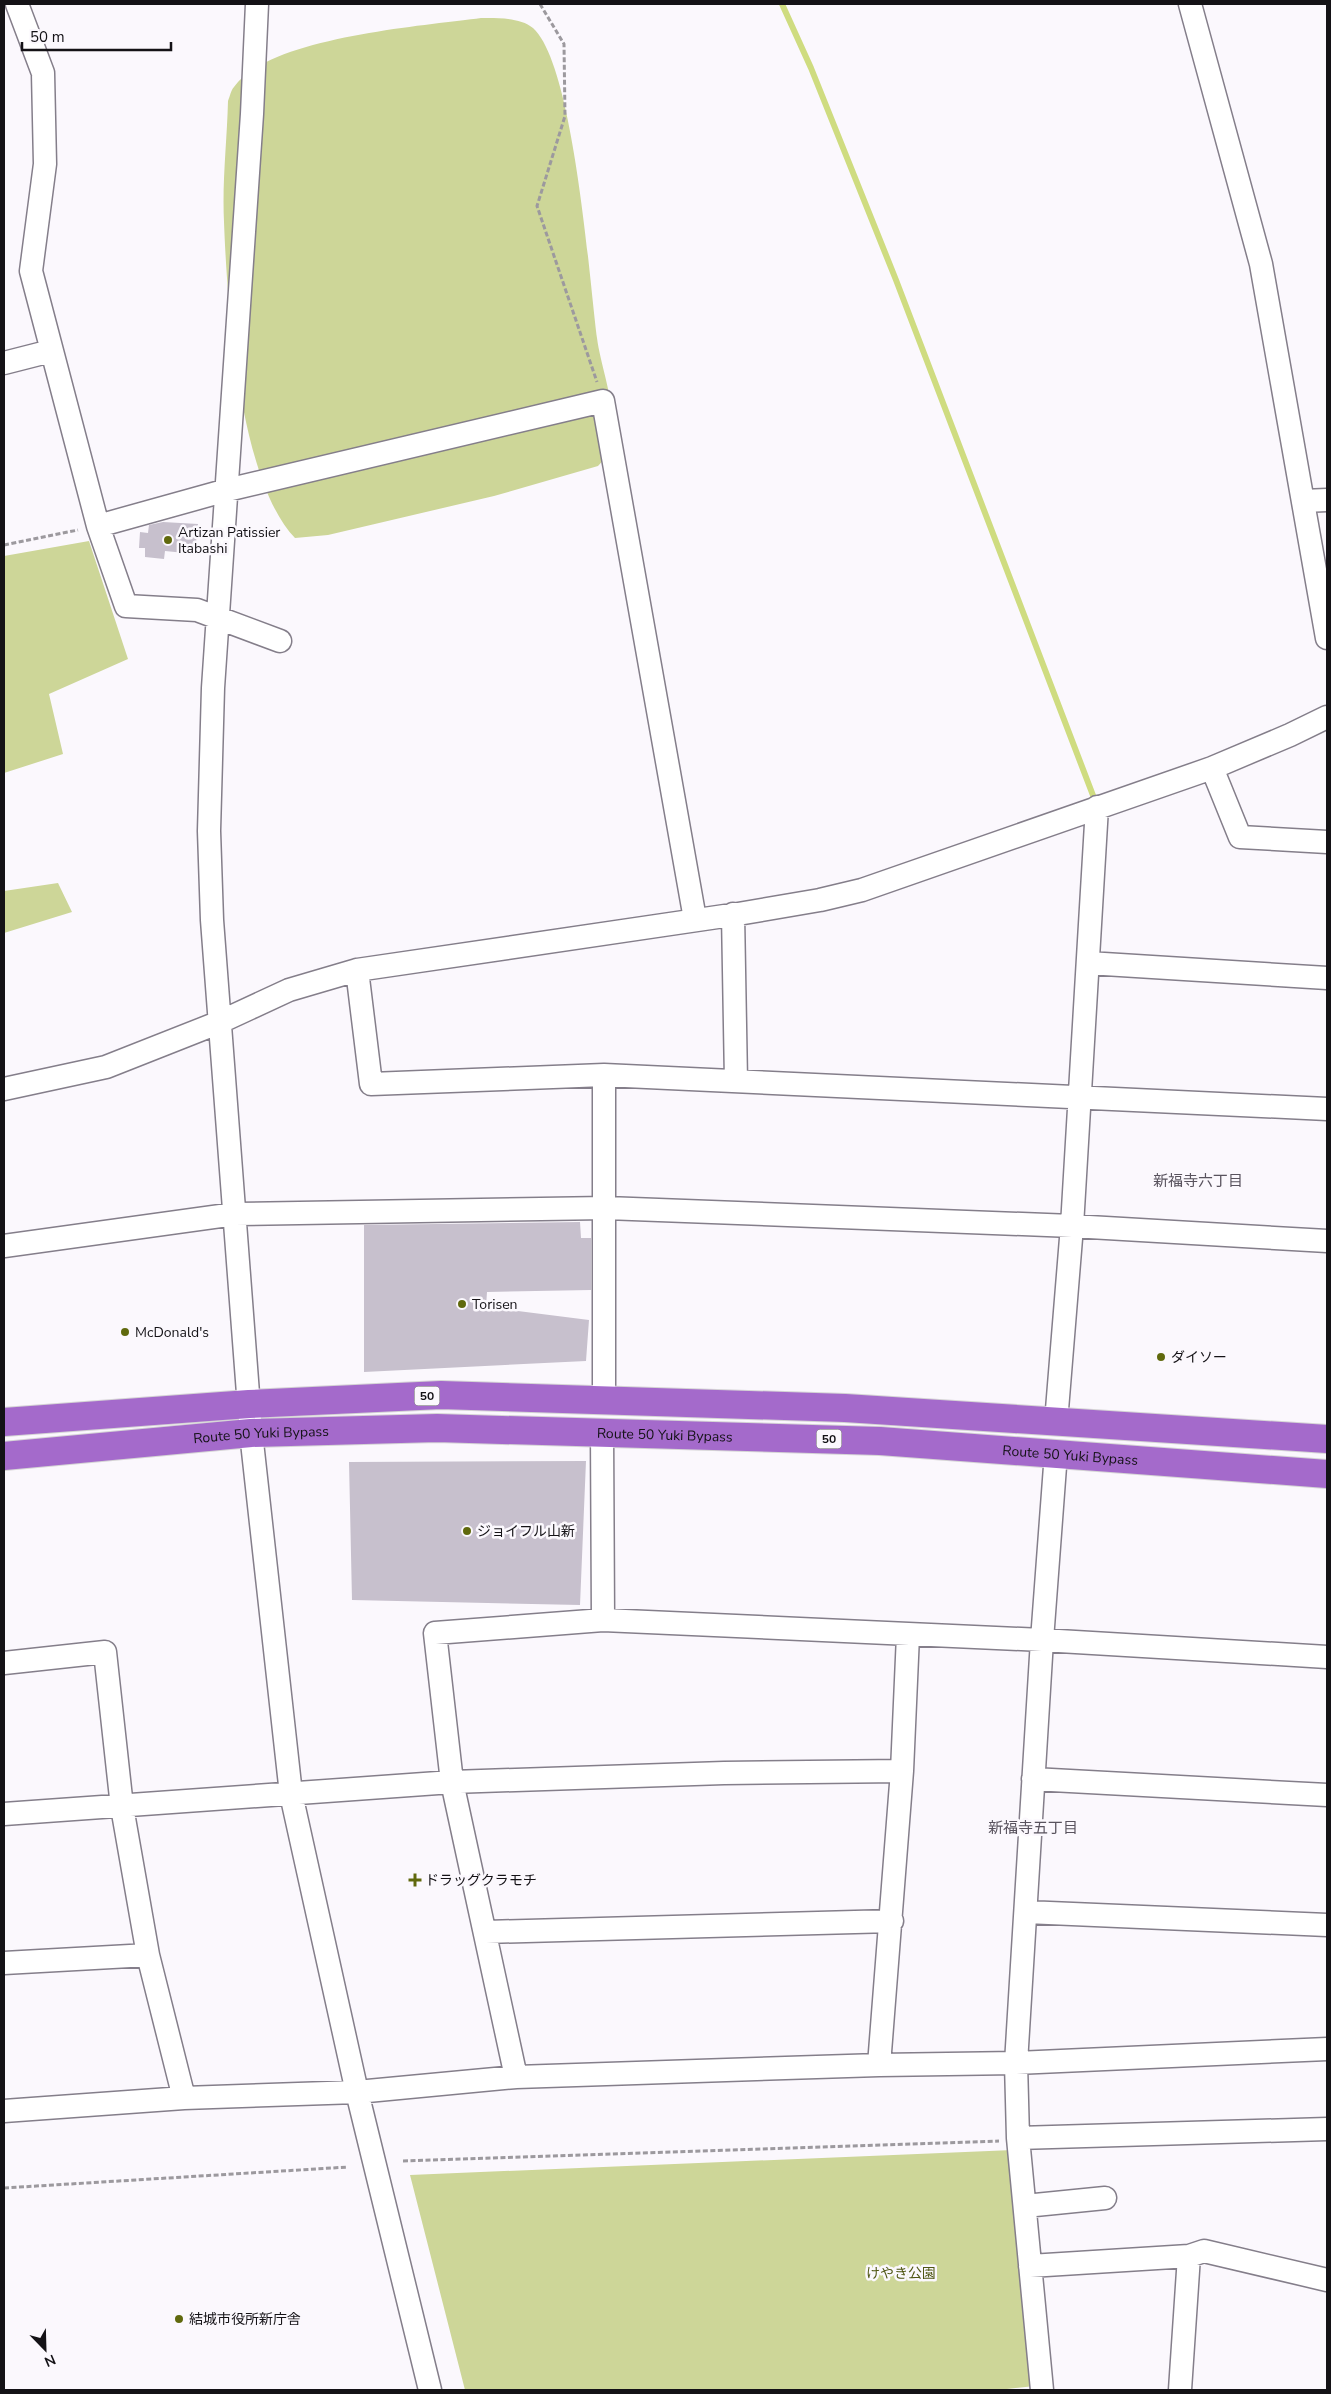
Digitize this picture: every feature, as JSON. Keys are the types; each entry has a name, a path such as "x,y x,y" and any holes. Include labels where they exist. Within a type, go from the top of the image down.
{"highway":[{"name":"50","path":"4,1422 249,1404 441,1395 845,1408 1327,1440"},
{"name":"Route 50 Yuki Bypass","path":"4,1456 251,1433 436,1428 602,1431 880,1441 1327,1474"}],"street":[{"path":"17,4 43,73 45,164 31,271 98,526 126,606 197,610 280,640"},
{"path":"257,4 252,114 213,688 209,831 212,920 251,1433 291,1794 357,2092 430,2390"},
{"path":"1190,4 1260,264 1327,638"},
{"path":"4,363 51,351"},
{"path":"98,526 227,490 603,401 695,919"},
{"path":"1303,502 1327,500"},
{"path":"4,1089 106,1067 220,1022 289,990 357,970 733,914 820,900 862,890 1212,768 1290,736 1327,717"},
{"path":"1212,768 1240,837 1327,842"},
{"path":"1056,1422 1072,1226 1097,807"},
{"path":"733,914 736,1081"},
{"path":"1088,963 1327,978"},
{"path":"357,970 371,1084 604,1075 1327,1109"},
{"path":"604,1075 606,1208 604,1400"},
{"path":"4,1246 235,1214 606,1208 1072,1226 1327,1241"},
{"path":"602,1431 604,1620"},
{"path":"1042,2390 1025,2206 1013,2139 1033,1779 1056,1453"},
{"path":"516,2077 452,1782 435,1633 604,1620 723,1624 908,1636 1042,1640 1327,1656"},
{"path":"880,2065 902,1771 908,1636"},
{"path":"4,1663 105,1652 122,1807 148,1955 184,2098"},
{"path":"4,1814 452,1782 724,1773 902,1771"},
{"path":"1033,1779 1327,1795"},
{"path":"1026,1912 1327,1925"},
{"path":"486,1932 892,1921"},
{"path":"4,1963 148,1955"},
{"path":"4,2111 184,2098 357,2092 516,2077 880,2065 1016,2064 1327,2049"},
{"path":"1013,2139 1327,2129"},
{"path":"1025,2206 1105,2198"},
{"path":"1030,2266 1189,2256 1204,2251 1327,2280"},
{"path":"1180,2390 1189,2256"}],"path":[{"path":"540,4 564,44 565,116 537,206 603,401"},
{"path":"4,545 98,526"},
{"path":"403,2161 1013,2139"},
{"path":"4,2188 348,2167"}],"green space":[{"path":"481,18 515,20 528,24 533,28 547,49 559,83 577,174 597,338 612,411 612,426 605,457 598,466 494,496 328,535 295,538 276,511 261,475 249,434 240,388 228,297 224,222 228,101 234,87 252,70 279,56 312,45 387,30"},
{"path":"89,541 128,659 49,694 63,754 4,773 4,556"},
{"path":"58,883 72,912 4,933 4,891"},
{"name":"けやき公園","path":"1013,2150 1035,2386 998,2390 465,2390 410,2175"}],"building":[{"name":"Artizan Patissier Itabashi","path":"163,522 198,524 195,554 165,551 164,559 145,557 145,548 139,548 140,532 148,533 149,525"},
{"name":"Torisen","path":"580,1222 581,1238 591,1238 591,1290 487,1292 486,1307 589,1320 586,1361 364,1372 364,1225"},
{"name":"ジョイフル山新","path":"586,1461 580,1605 352,1600 349,1462"}],"waterway":[{"path":"782,4 811,68 896,280 1094,798"}],"place":[{"name":"Artizan Patissier Itabashi","path":"168,540"},
{"name":"Torisen","path":"462,1304"},
{"name":"McDonald's","path":"125,1332"},
{"name":"ダイソー","path":"1161,1357"},
{"name":"ジョイフル山新","path":"467,1531"},
{"name":"ドラッグクラモチ","path":"415,1880"},
{"name":"結城市役所新庁舎","path":"179,2319"}],"district":[{"name":"新福寺六丁目","path":"1198,1181"},
{"name":"新福寺五丁目","path":"1033,1828"}]}
